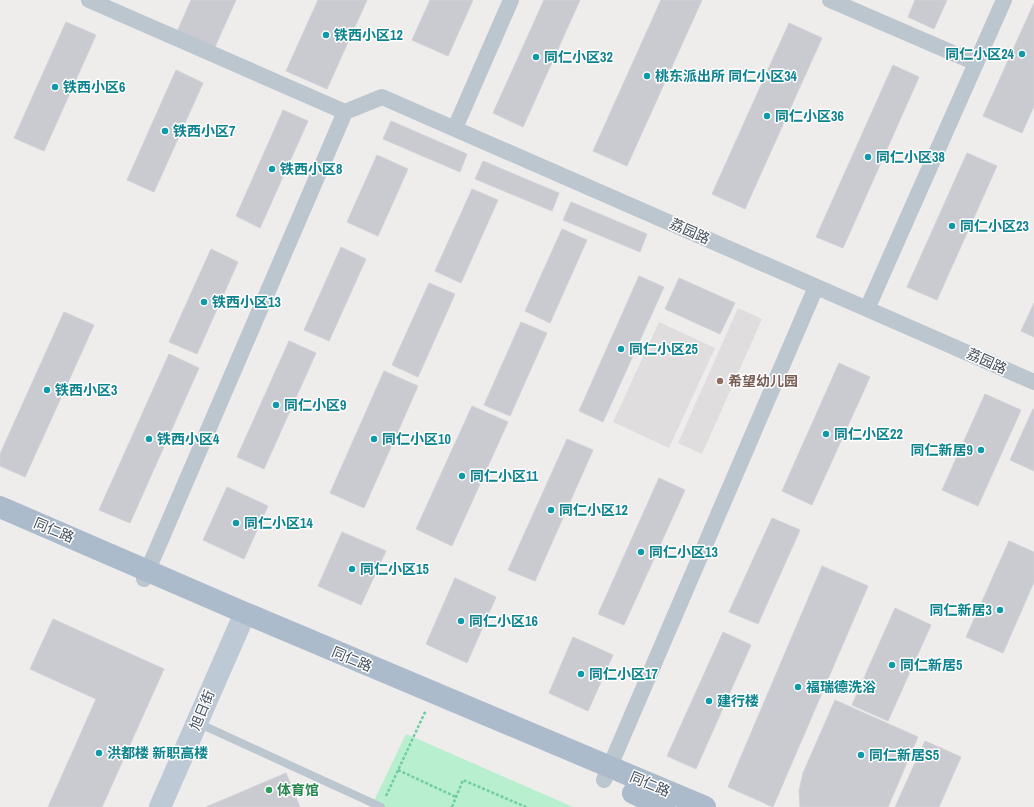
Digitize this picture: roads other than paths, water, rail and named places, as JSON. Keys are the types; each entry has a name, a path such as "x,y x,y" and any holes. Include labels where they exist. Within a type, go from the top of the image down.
{"main road":[{"name":"同仁路","path":"0,507 146,575 606,773 664,807"},
{"name":"同仁路","path":"0,519 146,575"},
{"name":"同仁路","path":"243,617 430,702 606,773 705,807"},
{"name":"旭日街","path":"160,807 243,617"}],"street":[{"path":"90,0 345,112 146,575"},
{"path":"454,128 511,0"},
{"path":"830,0 976,63"},
{"path":"867,309 1004,0"},
{"name":"荔园路","path":"345,112 382,97 1034,382"},
{"path":"606,773 816,287"}],"lane":[{"path":"197,722 381,807"}],"place":[{"name":"铁西小区12","path":"326,35"},
{"name":"同仁小区24","path":"1022,54"},
{"name":"同仁小区32","path":"536,57"},
{"name":"桃东派出所 同仁小区34","path":"647,76"},
{"name":"铁西小区6","path":"55,87"},
{"name":"同仁小区36","path":"767,116"},
{"name":"铁西小区7","path":"165,131"},
{"name":"同仁小区38","path":"868,157"},
{"name":"铁西小区8","path":"272,169"},
{"name":"同仁小区23","path":"952,226"},
{"name":"铁西小区13","path":"204,302"},
{"name":"同仁小区25","path":"621,349"},
{"name":"希望幼儿园","path":"720,381"},
{"name":"铁西小区3","path":"47,390"},
{"name":"同仁小区9","path":"276,405"},
{"name":"同仁小区22","path":"826,434"},
{"name":"铁西小区4","path":"149,439"},
{"name":"同仁小区10","path":"374,439"},
{"name":"同仁新居9","path":"981,450"},
{"name":"同仁小区11","path":"462,476"},
{"name":"同仁小区12","path":"551,510"},
{"name":"同仁小区14","path":"236,523"},
{"name":"同仁小区13","path":"641,552"},
{"name":"同仁小区15","path":"352,569"},
{"name":"同仁新居3","path":"1000,610"},
{"name":"同仁小区16","path":"461,621"},
{"name":"同仁新居5","path":"892,665"},
{"name":"同仁小区17","path":"581,674"},
{"name":"福瑞德洗浴","path":"798,687"},
{"name":"建行楼","path":"709,701"},
{"name":"洪都楼 新职高楼","path":"99,753"},
{"name":"同仁新居S5","path":"861,755"},
{"name":"体育馆","path":"269,790"}]}
